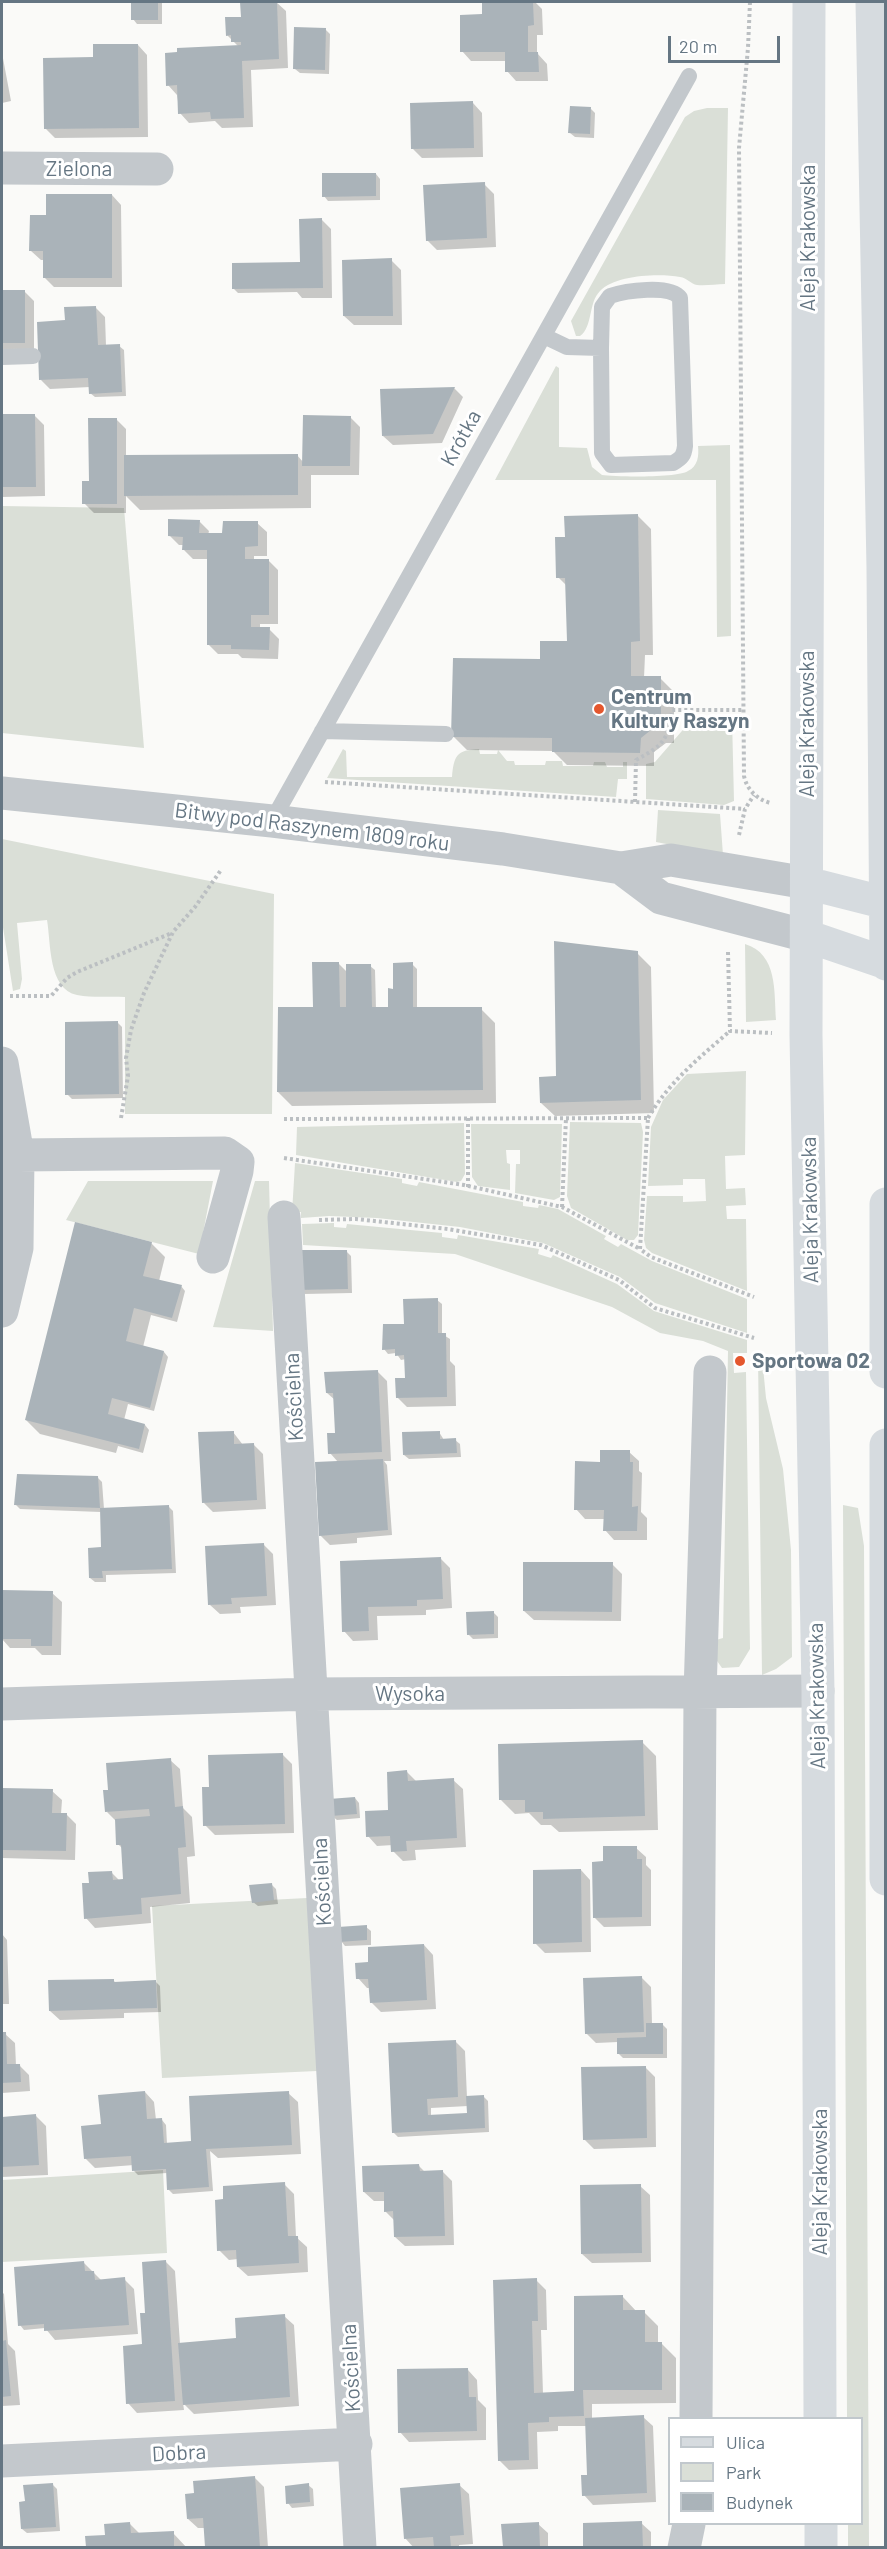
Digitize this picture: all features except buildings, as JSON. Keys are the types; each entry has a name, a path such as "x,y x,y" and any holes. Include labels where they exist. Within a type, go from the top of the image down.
{"main road":[{"name":"Aleja Krakowska","path":"809,2 807,936 818,1691 820,2417"},
{"path":"807,936 885,964 883,568 872,2"},
{"path":"807,883 885,902"},
{"path":"885,1204 885,1372"},
{"path":"885,1445 885,1879"},
{"path":"821,2525 821,2547"}],"street":[{"name":"Zielona","path":"2,168 157,169"},
{"name":"Bitwy pod Raszynem 1809 roku","path":"2,793 272,821 503,849 621,868 671,860 807,883"},
{"name":"Bitwy pod Raszynem 1809 roku","path":"621,868 661,898 807,936"},
{"path":"2,1063 18,1155 17,1248 2,1311"},
{"path":"18,1155 225,1153 232,1156 238,1162 237,1171 213,1257"},
{"name":"Kościelna","path":"284,1221 356,2444 360,2547"},
{"path":"696,2417 700,1693 710,1372"},
{"name":"Wysoka","path":"2,1704 311,1694 818,1691"},
{"name":"Dobra","path":"2,2461 356,2444"},
{"path":"684,2547 689,2525"}],"lane":[{"name":"Krótka","path":"272,821 689,76"},
{"path":"670,290 680,297 685,446 684,455 679,460 673,463 611,465 605,461 602,453 601,348 602,307 610,296 639,291 670,290"},
{"path":"544,336 567,347 601,348"},
{"path":"2,357 33,356"},
{"path":"322,731 446,734"}],"path":[{"path":"750,2 739,148 744,776 747,786 754,795 765,801 777,803"},
{"path":"635,802 636,760 652,752 670,733 672,710 744,710"},
{"path":"321,782 745,809"},
{"path":"737,842 745,809 754,795"},
{"path":"120,1122 128,1076 126,1058 131,1030 144,993 173,932 195,907 221,870"},
{"path":"10,996 51,996 67,978 77,972 173,932"},
{"path":"728,947 730,1032"},
{"path":"640,1250 648,1118 659,1099 682,1071 730,1032 772,1034"},
{"path":"468,1118 468,1187"},
{"path":"562,1207 566,1118"},
{"path":"284,1119 648,1118"},
{"path":"284,1158 468,1187 562,1207 651,1257 754,1298"},
{"path":"284,1221 356,1219 447,1229 541,1245 618,1280 656,1308 754,1338"}],"green space":[{"path":"707,108 728,108 725,284 697,285 682,278 661,275 626,278 600,291 596,296 587,327 580,336 576,336 571,321 685,117 694,111"},
{"path":"556,366 559,368 559,447 587,448 592,467 602,475 646,476 682,473 696,464 698,446 730,445 731,636 717,637 716,480 495,480"},
{"path":"2,506 124,508 144,748 2,733"},
{"path":"694,717 732,718 734,801 724,805 646,799 646,764 655,762"},
{"path":"343,749 346,751 347,777 452,777 455,759 465,751 479,749 480,754 497,754 498,750 507,761 514,761 515,765 545,765 546,761 562,761 563,766 593,766 594,762 605,762 607,767 623,767 623,762 627,762 627,779 618,779 616,797 327,778"},
{"path":"658,810 720,814 723,855 656,842"},
{"path":"2,839 274,894 272,1114 125,1114 125,997 83,996 68,991 56,975 47,920 17,923 22,979 20,989 13,991 2,921"},
{"path":"745,944 756,949 769,965 774,986 776,1020 746,1022"},
{"path":"746,1071 745,1155 725,1156 726,1189 745,1188 746,1205 726,1206 727,1219 746,1219 747,1291 652,1253 646,1248 644,1240 647,1196 683,1196 683,1202 706,1201 705,1179 683,1179 683,1185 648,1186 651,1127 663,1100 687,1074"},
{"path":"570,1122 641,1123 643,1132 638,1235 634,1240 627,1240 571,1208 567,1196"},
{"path":"464,1123 465,1174 461,1181 457,1182 296,1155 297,1127"},
{"path":"471,1124 562,1124 560,1197 554,1200 515,1193 516,1164 520,1164 520,1150 506,1150 507,1163 510,1164 510,1190 478,1186 472,1177"},
{"path":"295,1163 402,1179 402,1183 417,1186 419,1182 523,1202 523,1206 538,1208 539,1205 558,1209 606,1236 604,1239 618,1247 621,1244 652,1261 747,1299 747,1333 655,1303 620,1277 543,1243 460,1227 377,1218 329,1216 301,1218 301,1212 292,1213"},
{"path":"88,1181 213,1181 199,1254 66,1220"},
{"path":"255,1181 269,1181 273,1331 213,1327"},
{"path":"334,1223 334,1227 346,1228 347,1224 442,1233 442,1237 457,1239 458,1235 539,1249 538,1254 551,1258 553,1255 617,1284 654,1311 747,1340 747,1353 733,1353 734,1373 746,1372 750,1649 739,1667 722,1668 715,1658 716,1640 723,1638 728,1351 703,1341 660,1333 612,1307 455,1254 303,1245 302,1224"},
{"path":"758,1356 762,1357 766,1398 783,1469 791,1550 792,1657 776,1669 762,1675"},
{"path":"843,1505 858,1508 864,1546 869,2548 848,2547 848,2525 863,2525 863,2417 847,2417"},
{"path":"307,1898 317,2071 162,2078 152,1906"},
{"path":"163,2170 167,2253 2,2262 2,2180"}],"place":[{"name":"Centrum Kultury Raszyn","path":"599,709"},
{"name":"Sportowa 02","path":"740,1361"}]}
